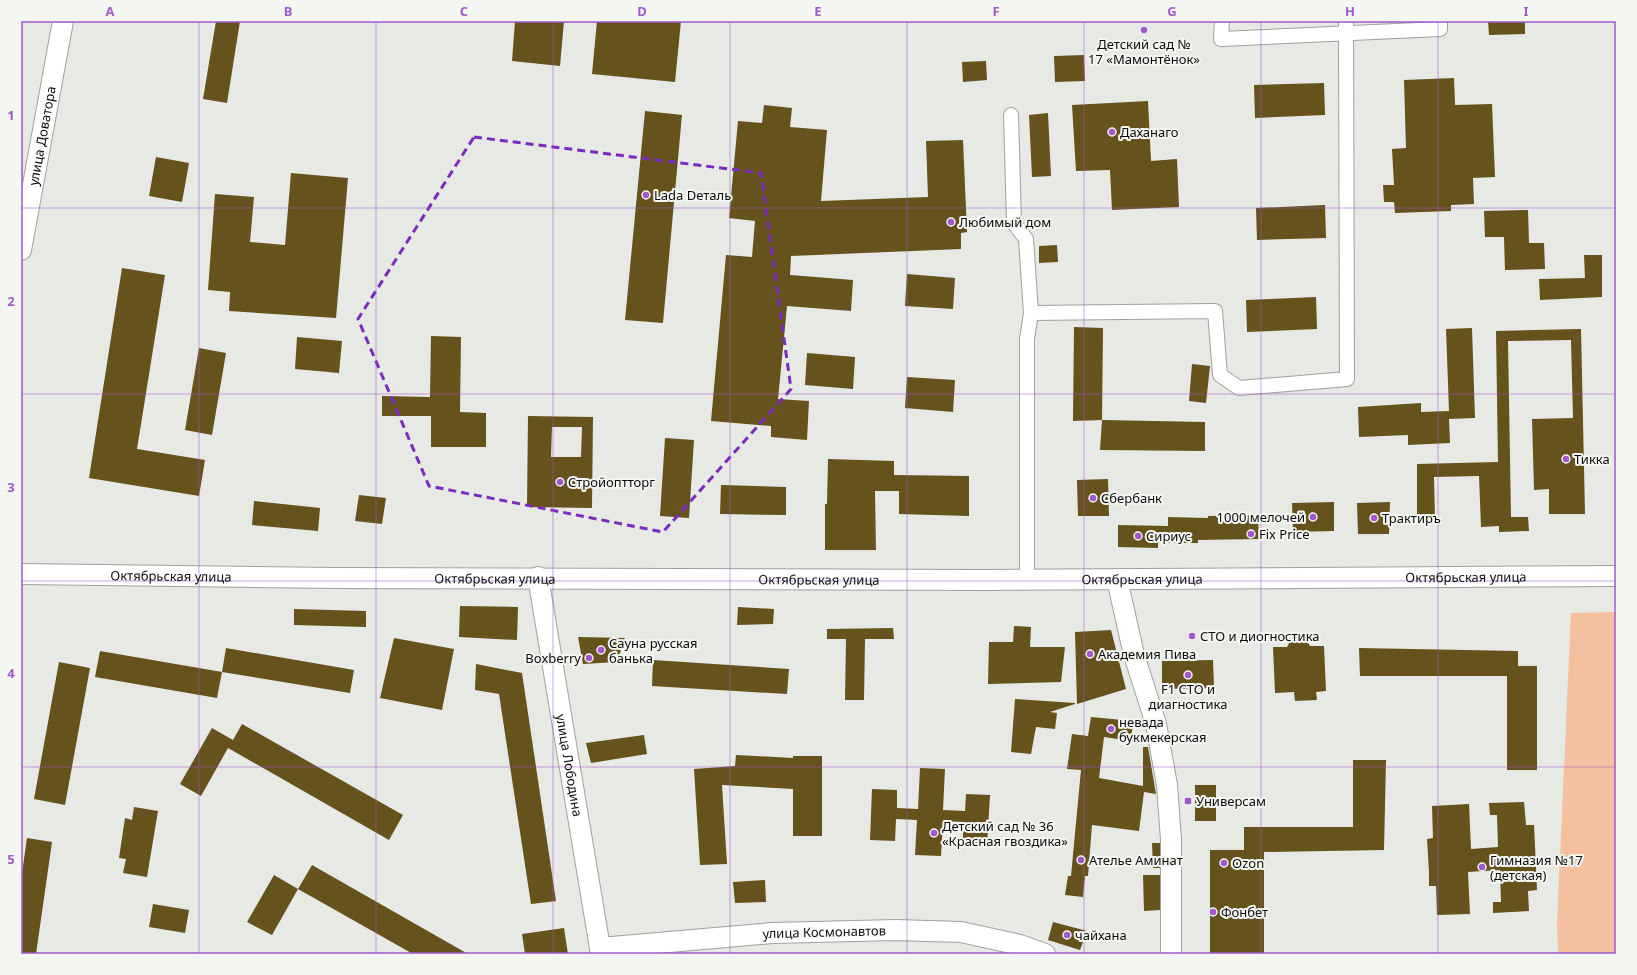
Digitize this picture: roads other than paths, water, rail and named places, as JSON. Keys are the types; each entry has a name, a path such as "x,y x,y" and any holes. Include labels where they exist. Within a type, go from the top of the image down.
{"main road":[{"name":"улица Доватора","path":"21,250 63,21"},
{"name":"Октябрьская улица","path":"21,574 334,578 540,583 1616,584"},
{"name":"Октябрьская улица","path":"21,584 73,586 984,580 1027,578 1118,583 1616,576"},
{"name":"улица Лободина","path":"540,583 601,951"},
{"path":"1118,583 1134,655 1158,730 1167,786 1171,840 1171,954"},
{"name":"улица Космонавтов","path":"601,951 772,932 896,930 961,932 1020,945 1045,954"}],"street":[{"path":"1222,21 1221,39 1346,27 1440,29 1440,21"},
{"path":"1031,313 1215,311 1220,375 1239,388 1347,379 1346,27"},
{"path":"1011,115 1014,223 1026,239 1031,313 1027,339 1027,578"}],"place":[{"name":"Детский сад № 17 «Мамонтёнок»","path":"1144,30"},
{"name":"Даханаго","path":"1112,132"},
{"name":"Lada Dеталь","path":"646,195"},
{"name":"Любимый дом","path":"951,222"},
{"name":"Тикка","path":"1566,459"},
{"name":"Стройоптторг","path":"560,482"},
{"name":"Сбербанк","path":"1093,498"},
{"name":"1000 мелочей","path":"1313,517"},
{"name":"Трактиръ","path":"1374,518"},
{"name":"Fix Price","path":"1251,534"},
{"name":"Сириус","path":"1138,536"},
{"name":"СТО и диогностика","path":"1192,636"},
{"name":"Сауна русская банька","path":"601,650"},
{"name":"Академия Пива","path":"1090,654"},
{"name":"Boxberry","path":"589,658"},
{"name":"F1 СТО и диагностика","path":"1188,675"},
{"name":"невада букмекерская","path":"1111,729"},
{"name":"Универсам","path":"1188,801"},
{"name":"Детский сад № 36 «Красная гвоздика»","path":"934,833"},
{"name":"Ателье Аминат","path":"1081,860"},
{"name":"Ozon","path":"1224,863"},
{"name":"Гимназия №17 (детская)","path":"1482,867"},
{"name":"Фонбет","path":"1213,912"},
{"name":"чайхана","path":"1067,935"}]}
